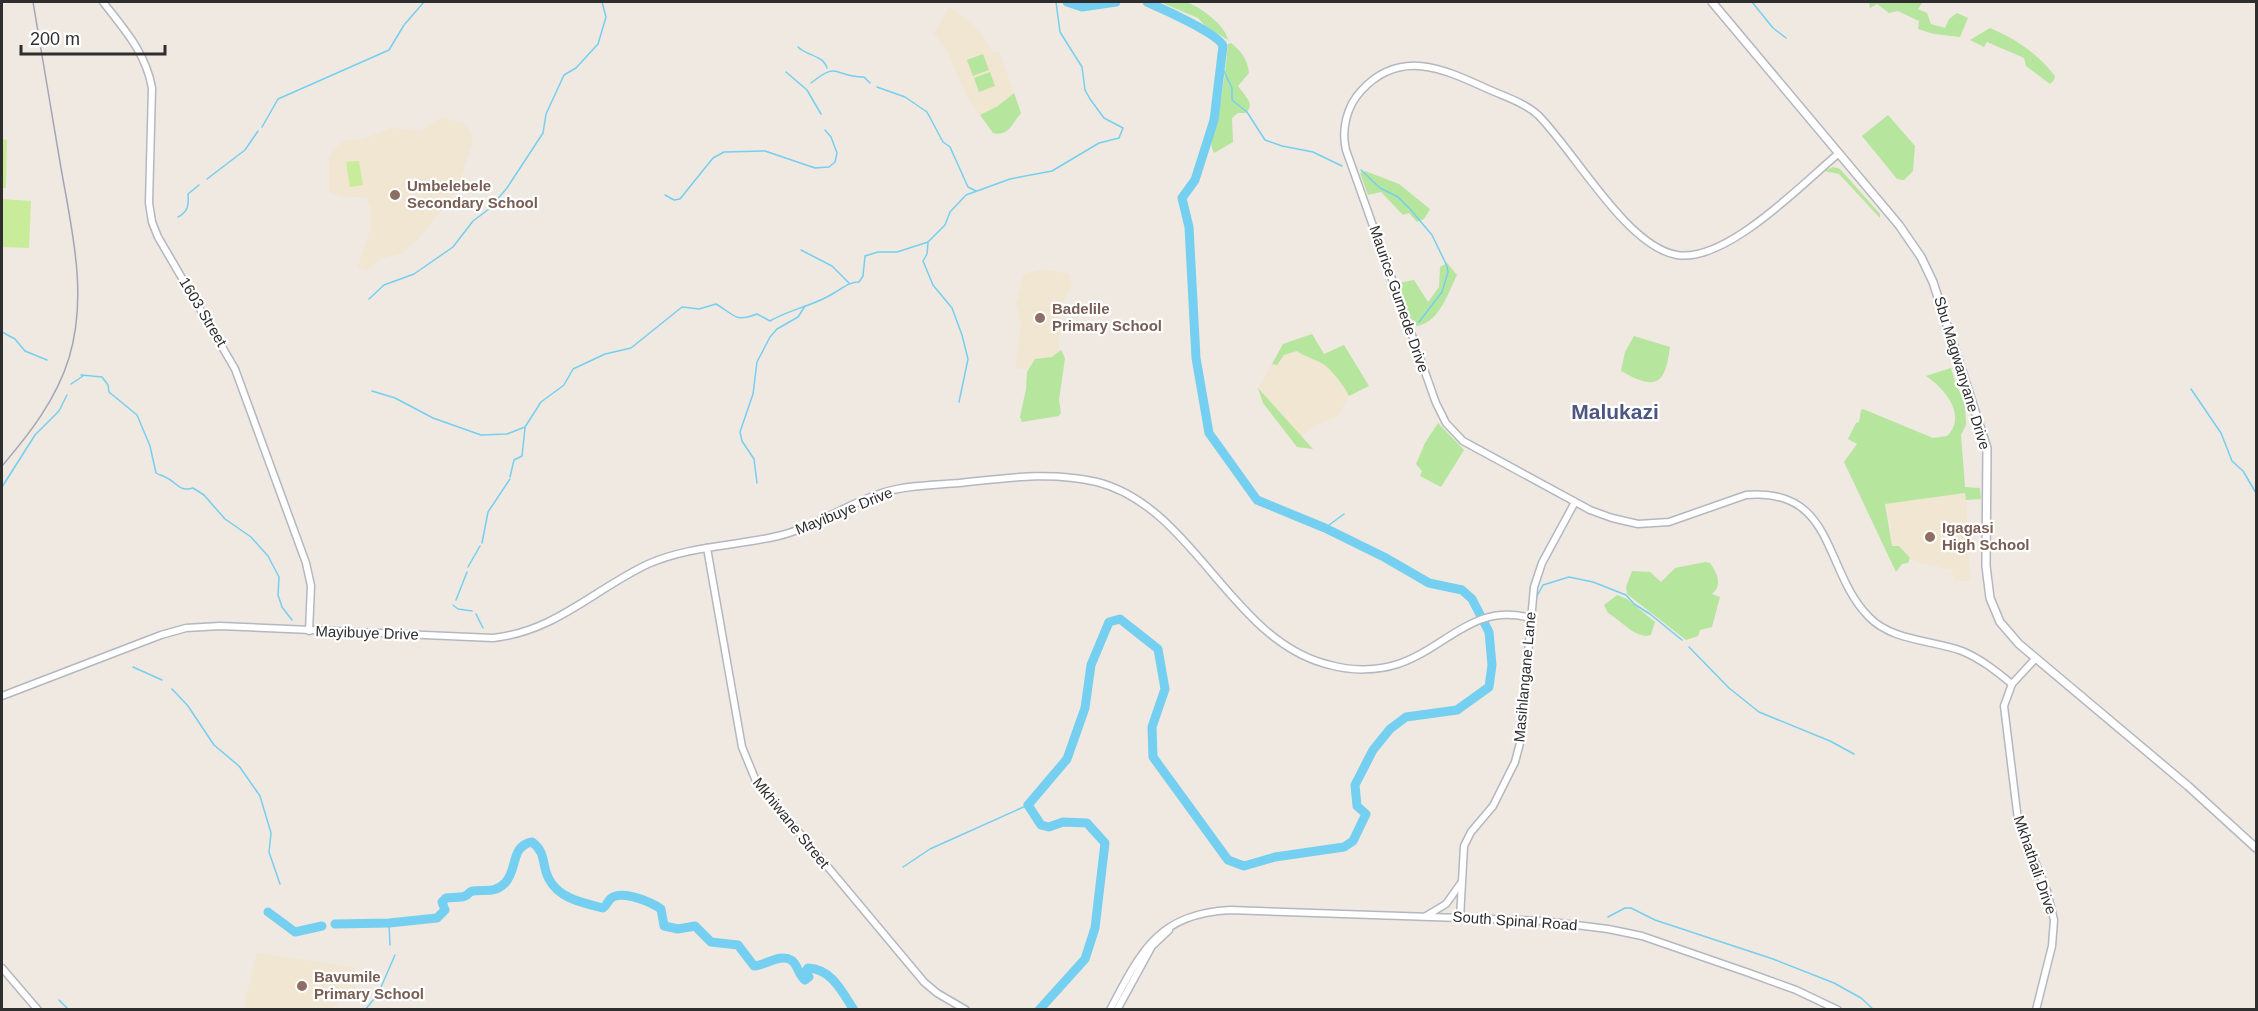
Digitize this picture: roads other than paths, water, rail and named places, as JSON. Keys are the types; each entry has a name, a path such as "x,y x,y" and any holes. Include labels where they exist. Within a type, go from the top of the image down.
{"main road":[{"name":"Sbu Magwanyane Drive","path":"1712,2 1899,225 1921,257 1933,282 1987,448 1986,566 1990,598 2008,633 2203,799 2256,848"}],"street":[{"name":"1603 Street","path":"103,2 143,55 149,69 153,88 149,203 152,222 158,237 235,369 306,563 311,586 309,631"},
{"name":"Maurice Gumede Drive","path":"1839,153 1736,239 1711,252 1678,255 1650,244 1635,232 1544,122 1523,104 1452,73 1423,65 1401,67 1382,74 1355,99 1345,123 1345,145 1443,417 1463,441 1575,502 1612,518 1649,524 1679,519 1746,495 1764,494 1785,499 1802,507 1815,519 1857,602 1870,619 1898,634 1973,656 2012,684"},
{"name":"Mayibuye Drive","path":"2,696 160,635 186,628 220,626 493,638 522,634 543,626 646,565 682,553 798,530 869,498 894,490 1056,475 1099,483 1136,500 1172,531 1269,632 1291,649 1318,662 1358,669 1390,666 1426,651 1487,616 1513,614 1530,618"},
{"name":"Masihlangane Lane","path":"1460,918 1462,854 1466,841 1493,806 1518,753 1522,732 1530,618 1539,570 1575,502"},
{"name":"Mkhiwane Street","path":"707,548 741,747 756,781 924,982 937,993 966,1010"},
{"name":"Mkhathali Drive","path":"2035,658 2012,684 2004,706 2018,820 2047,891 2054,920 2052,946 2036,1010"},
{"path":"1425,916 1446,904 1461,882"},
{"name":"South Spinal Road","path":"1110,1010 1142,951 1162,930 1210,911 1230,910 1544,921 1608,929 1642,936 1796,990 1838,1010"},
{"name":"South Spinal Road","path":"1117,1010 1152,946 1179,922"},
{"path":"2,968 38,1010"}],"waterway":[{"path":"262,127 278,99 389,50 404,25 424,2"},
{"path":"369,299 384,285 414,274 453,247 473,221 489,209 507,188 543,133 546,114 564,75 576,68 598,44 606,17 602,2"},
{"path":"372,391 395,398 433,418 481,435 507,434 525,427 541,402 564,385 573,369 605,354 631,348 682,307 699,309 716,304 735,316 743,318 757,314 770,321 818,301 849,284 859,282 863,276 865,256 878,252 897,252 928,242 945,225 950,212 966,195 1010,179 1052,171 1099,143 1119,138 1123,128 1104,118 1085,90 1082,67 1060,32 1056,2"},
{"path":"1067,2 1082,7 1116,2"},
{"path":"1039,1010 1085,959 1095,928 1105,843 1087,823 1063,822 1049,827 1041,825 1028,805 1067,759 1085,708 1091,665 1109,622 1120,619 1158,649 1165,689 1152,727 1153,757 1228,860 1244,866 1275,857 1344,847 1353,841 1366,814 1357,806 1355,785 1373,750 1390,729 1406,717 1457,710 1489,687 1492,665 1489,632 1472,599 1462,590 1429,583 1384,557 1325,528 1257,500 1209,433 1196,358 1189,227 1182,198 1195,180 1214,120 1223,46 1201,28 1147,2"},
{"path":"1752,2 1773,28 1786,38"},
{"path":"798,47 822,60 827,68"},
{"path":"1220,63 1232,88 1232,100 1247,112 1265,140 1313,152 1342,166"},
{"path":"811,83 832,71 864,77 870,83"},
{"path":"786,72 807,90 821,114"},
{"path":"877,87 905,97 927,112 943,142 950,147 968,187 976,191"},
{"path":"665,195 674,200 680,199 713,158 724,152 765,151 815,168 829,167 835,162 837,153 831,137 825,130"},
{"path":"207,179 245,150 258,131"},
{"path":"1361,170 1380,188 1398,197 1410,209 1432,235 1447,266 1448,272 1442,292 1419,322"},
{"path":"178,217 187,208 188,194 199,185"},
{"path":"928,243 927,254 923,261 933,285 952,308 968,359 959,402"},
{"path":"801,250 832,266 849,283"},
{"path":"757,483 754,459 742,441 740,432 753,394 757,362 770,337 777,329 798,317 805,306"},
{"path":"2,332 15,339 25,351 47,360"},
{"path":"81,375 102,377 108,385 109,392 137,415 150,446 156,473 181,488 193,488 204,495 225,519 251,537 268,556 279,577 278,595 282,607 292,620"},
{"path":"71,384 83,376"},
{"path":"2191,389 2221,433 2232,461 2243,471 2256,493"},
{"path":"2,487 35,435 59,411 67,395"},
{"path":"510,477 514,460 522,456 525,428"},
{"path":"482,543 488,512 510,479"},
{"path":"1325,528 1344,514"},
{"path":"468,567 480,546"},
{"path":"456,600 467,572"},
{"path":"1537,596 1543,585 1569,577 1593,582 1626,595 1634,604 1682,640"},
{"path":"453,605 458,609 472,611"},
{"path":"476,614 483,628"},
{"path":"1689,647 1729,688 1759,712 1830,741 1854,754"},
{"path":"133,667 162,680"},
{"path":"172,689 188,706 214,745 239,766 260,796 271,833 269,852 280,884"},
{"path":"903,867 930,849 1028,805"},
{"path":"335,924 389,923 437,918 445,910 442,902 446,898 463,897 471,891 493,890 505,883 512,872 520,848 532,842 540,850 553,886 565,896 603,908 611,898 618,896 631,896 645,901 661,909 664,926 678,929 695,926 711,942 738,945 754,966 787,958 793,962 805,980 809,977 806,971 808,968 824,972 836,983 854,1010"},
{"path":"1608,917 1625,908 1631,908 1655,920 1773,959 1834,983 1861,998 1874,1010"},
{"path":"268,912 295,932 322,926"},
{"path":"389,923 390,945"},
{"path":"365,1010 378,994 395,955"},
{"path":"59,1000 69,1010"}],"railway":[{"path":"2,466 32,428 57,388 69,358 75,334 77,311 78,287 73,239 33,2"}],"place":[{"name":"Umbelebele Secondary School","path":"395,195"},
{"name":"Badelile Primary School","path":"1040,318"},
{"name":"Igagasi High School","path":"1930,537"},
{"name":"Bavumile Primary School","path":"302,986"}],"district":[{"name":"Malukazi","path":"1615,412"}]}
